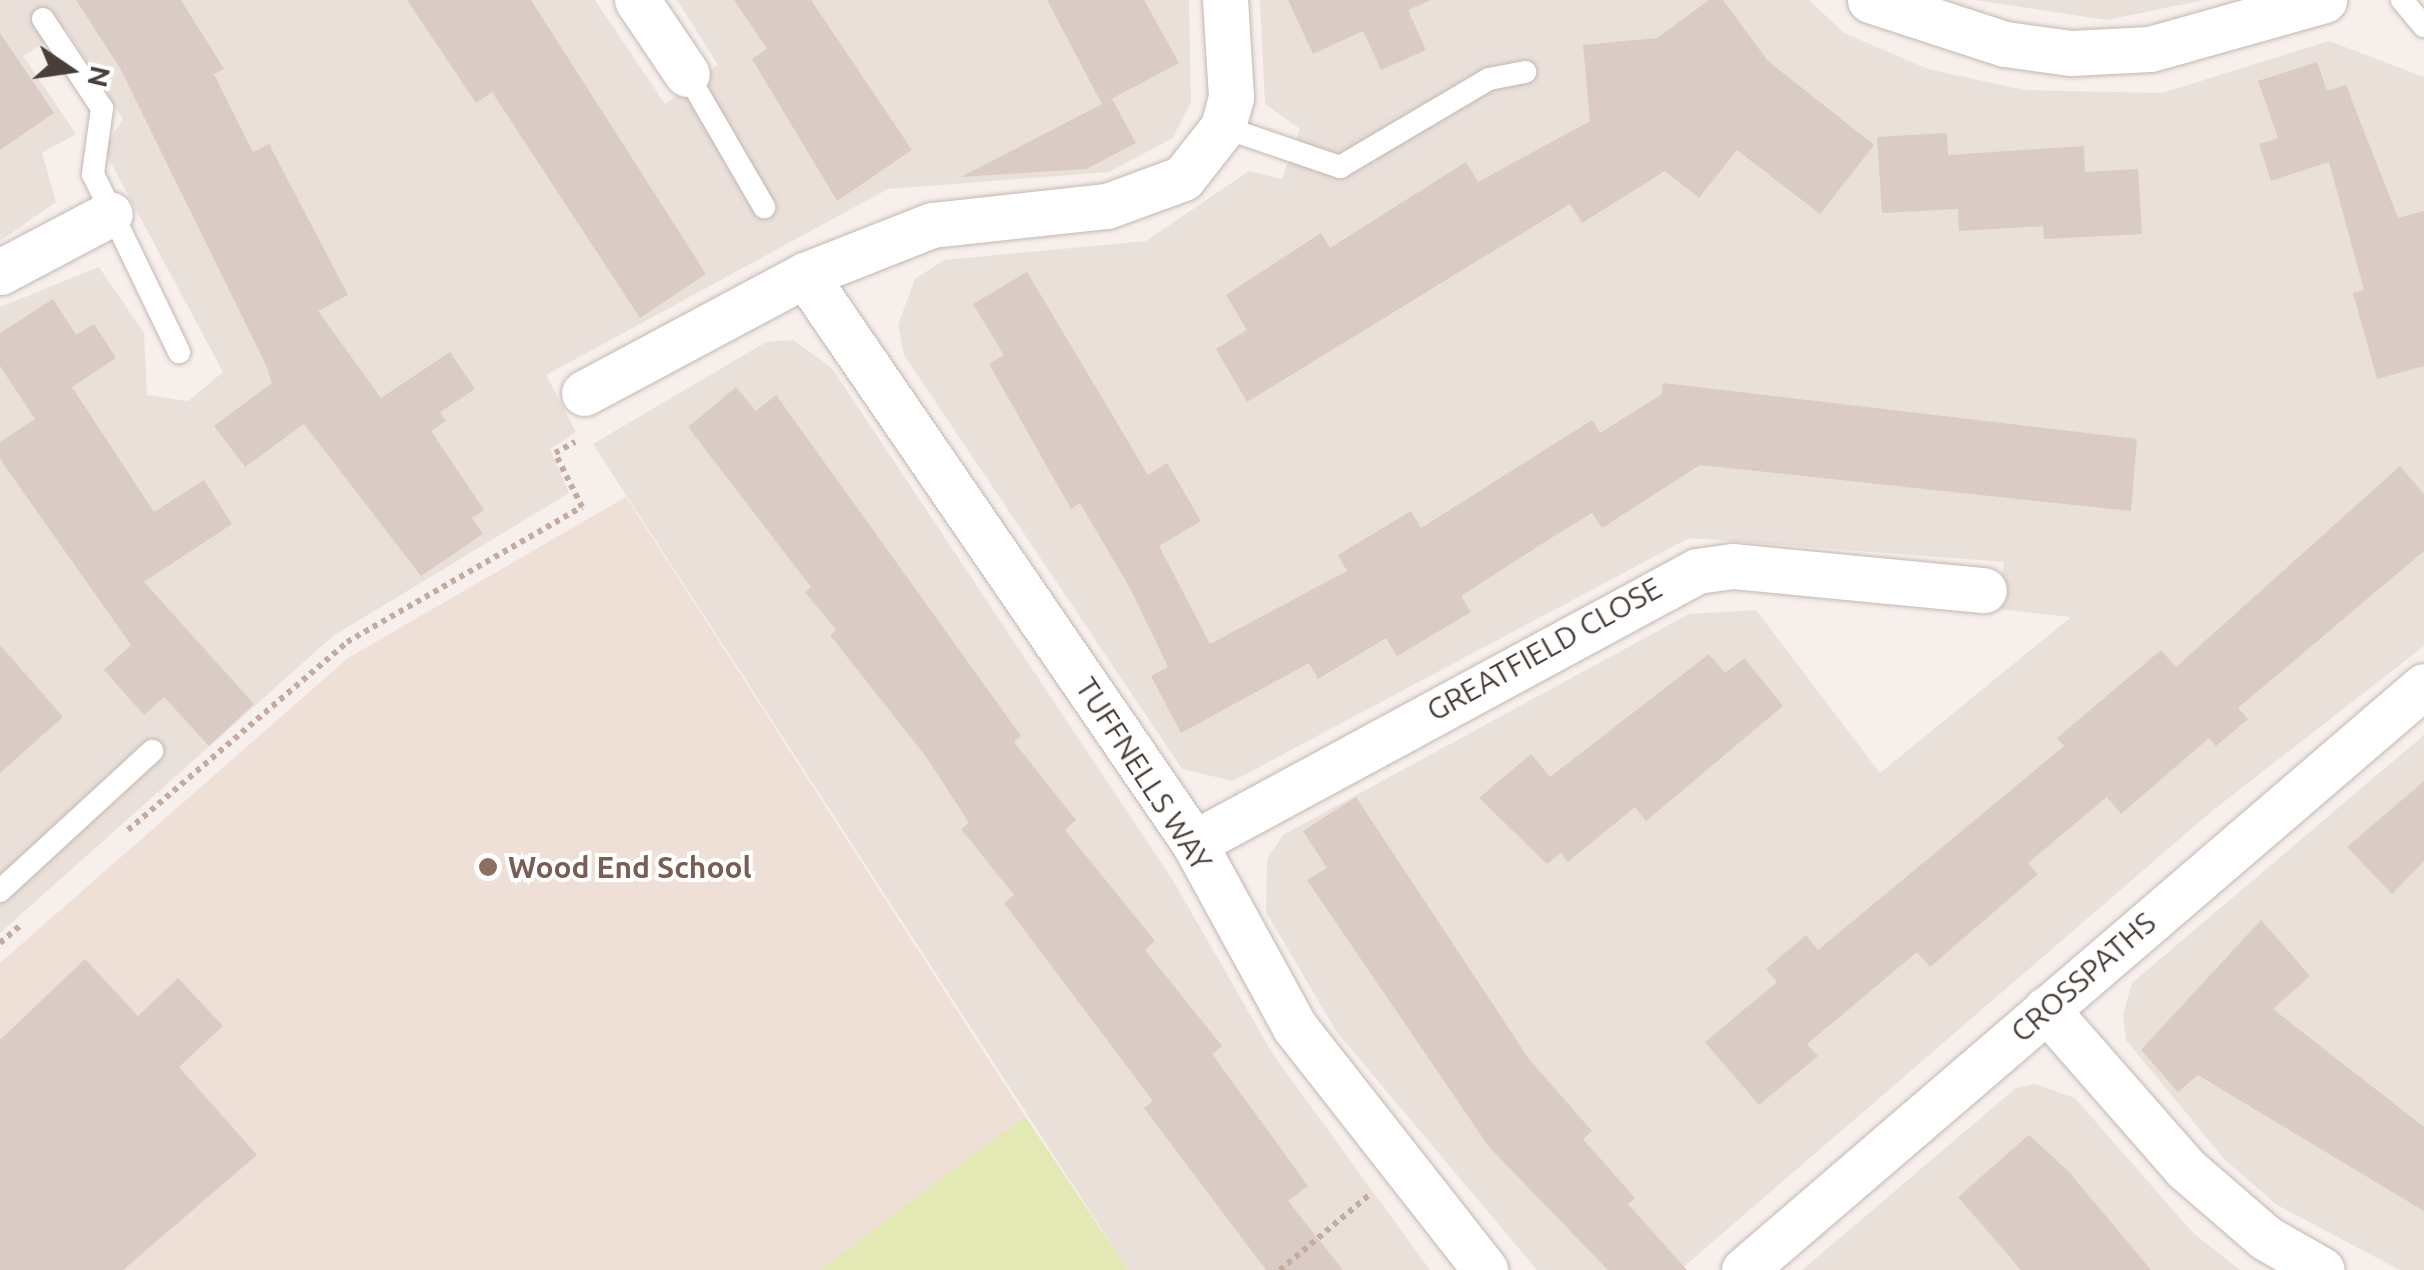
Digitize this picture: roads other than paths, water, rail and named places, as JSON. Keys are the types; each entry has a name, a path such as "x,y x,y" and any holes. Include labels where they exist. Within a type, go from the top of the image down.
{"street":[{"path":"637,0 687,74"},
{"path":"584,394 806,275 932,225 1152,195 1183,178 1223,127 1228,53 1225,0"},
{"path":"1870,0 1973,36 2071,53 2150,49 2324,0"},
{"path":"0,272 110,214"},
{"name":"TUFFNELLS WAY","path":"806,275 1194,843 1294,1026 1400,1168 1484,1270"},
{"name":"GREATFIELD CLOSE","path":"1194,843 1697,571 1733,566 1984,590"},
{"name":"CROSSPATHS","path":"1744,1270 2424,686"},
{"path":"2046,1009 2185,1168 2266,1238 2322,1270"}],"lane":[{"path":"2402,0 2424,26"},
{"path":"43,19 102,108 93,174 179,352"},
{"path":"1223,127 1340,167 1489,79 1525,72"},
{"path":"687,74 764,207"},
{"path":"0,891 152,751"}],"place":[{"name":"Wood End School","path":"488,867"}]}
